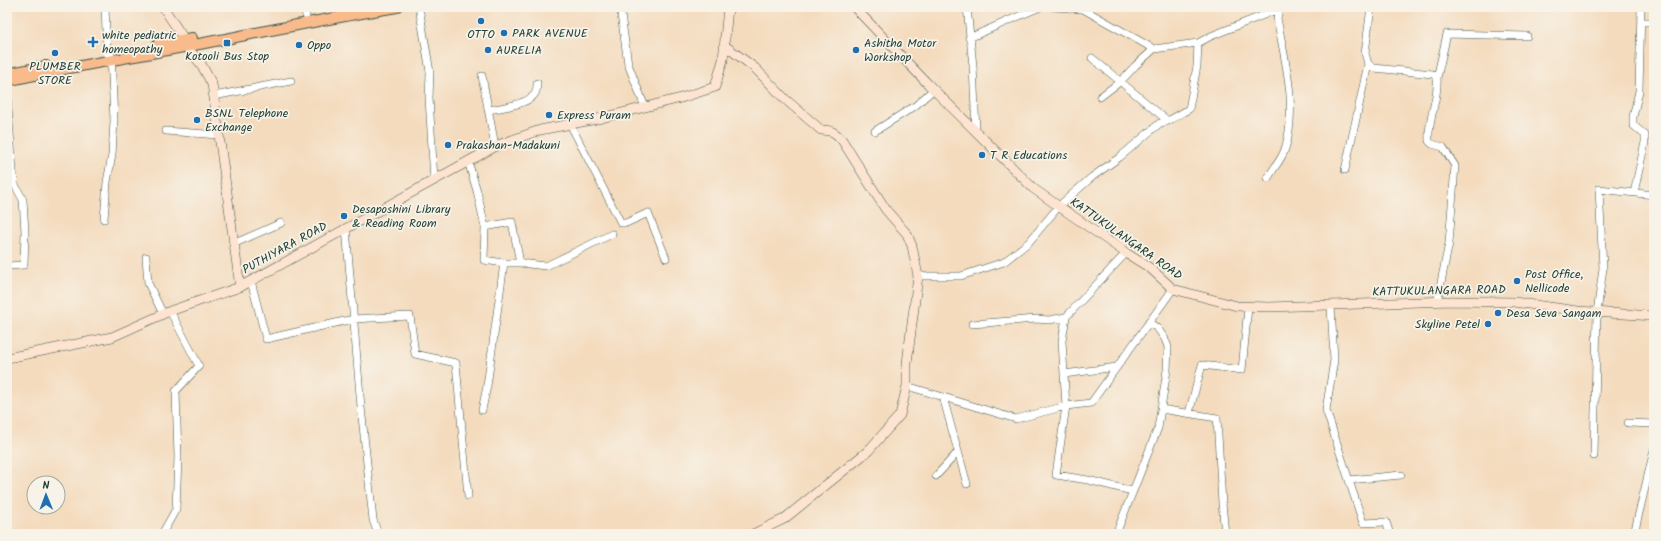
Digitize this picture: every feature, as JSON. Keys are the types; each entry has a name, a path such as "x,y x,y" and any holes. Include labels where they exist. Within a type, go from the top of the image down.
{"main road":[{"path":"182,44 305,11 352,7"},
{"path":"7,74 110,55 396,7"},
{"path":"7,82 110,55"}],"street":[{"path":"104,219 107,182 112,155 114,122 110,55 105,7"},
{"path":"163,7 182,44 208,74 212,84 240,288"},
{"path":"419,7 430,72 429,98 434,180"},
{"path":"620,7 628,64 645,107"},
{"name":"PUTHIYARA ROAD","path":"7,358 112,337 166,313 240,288 496,146 540,130 681,98 715,86 723,60 728,7"},
{"name":"KATTUKULANGARA ROAD","path":"854,7 1034,189 1150,268 1173,289 1237,306 1248,307 1437,302 1514,302 1578,311 1654,316"},
{"path":"967,7 973,66 976,131"},
{"path":"969,38 1040,7"},
{"path":"1053,7 1083,9 1154,49"},
{"path":"1345,170 1368,64 1365,53 1370,7"},
{"path":"1634,193 1645,142 1645,135 1633,125 1633,117 1639,91 1642,22 1641,7"},
{"path":"1100,97 1121,81 1154,49 1198,43 1211,36 1278,8 1277,18 1291,100 1290,127 1284,150 1268,178"},
{"path":"1642,22 1654,22"},
{"path":"1437,302 1449,243 1455,166 1443,148 1432,144 1429,141 1429,130 1438,88 1437,78 1447,34 1527,36"},
{"path":"918,276 961,276 1004,262 1029,242 1059,206 1092,177 1120,157 1160,123 1168,121 1189,109 1197,66 1198,43"},
{"path":"724,45 755,68 785,99 820,130 830,130 836,132 886,210 907,234 912,246 918,276 907,363 907,386 900,415 868,451 784,519 753,534"},
{"path":"1092,58 1168,121"},
{"path":"1368,64 1374,68 1433,74 1437,78"},
{"path":"482,76 496,146"},
{"path":"214,96 291,81"},
{"path":"488,110 517,104 529,99 536,92 537,83"},
{"path":"875,131 914,106 934,89"},
{"path":"7,96 14,183 23,200 25,232 24,264 7,266"},
{"path":"570,124 621,223 626,223 648,213 666,258"},
{"path":"166,131 219,135"},
{"path":"468,161 477,191 485,227 484,260 546,266 612,234"},
{"path":"1594,456 1598,313 1603,268 1598,189 1654,195"},
{"path":"485,227 512,222 520,263"},
{"path":"233,244 281,223"},
{"path":"346,228 361,407 373,520 378,534"},
{"path":"1126,253 1066,317 1062,341 1066,406 1056,475 1088,480 1132,491"},
{"path":"146,257 148,283 199,366 176,391 178,457 176,509 162,534"},
{"path":"482,410 487,386 504,263"},
{"path":"251,281 266,339 354,319 410,316 415,354 456,363 468,496"},
{"path":"907,386 1016,419 1066,406 1091,403 1173,289"},
{"path":"1331,306 1334,360 1326,410 1363,523 1386,522 1390,534"},
{"path":"1189,413 1202,365 1242,370 1248,307"},
{"path":"972,324 1036,319 1049,320 1066,317"},
{"path":"1116,534 1158,428 1161,409 1167,370 1168,347 1161,334 1149,322"},
{"path":"1064,374 1117,366"},
{"path":"943,397 967,484"},
{"path":"1161,409 1217,418 1225,534"},
{"path":"1628,424 1654,424"},
{"path":"1634,534 1654,450"},
{"path":"936,476 958,452"},
{"path":"1349,480 1402,476"}],"place":[{"name":"OTTO","path":"481,21"},
{"name":"PARK AVENUE","path":"504,33"},
{"name":"white pediatric homeopathy","path":"93,42"},
{"name":"Kotooli Bus Stop","path":"227,43"},
{"name":"Oppo","path":"299,45"},
{"name":"AURELIA","path":"488,50"},
{"name":"Ashitha Motor Workshop","path":"856,50"},
{"name":"PLUMBER STORE","path":"55,53"},
{"name":"Express Puram","path":"549,115"},
{"name":"BSNL Telephone Exchange","path":"197,120"},
{"name":"Prakashan-Madakuni","path":"448,145"},
{"name":"T R Educations","path":"982,155"},
{"name":"Desaposhini Library & Reading Room","path":"344,216"},
{"name":"Post Office, Nellicode","path":"1517,281"},
{"name":"Desa Seva Sangam","path":"1498,313"},
{"name":"Skyline Petel","path":"1488,324"}]}
